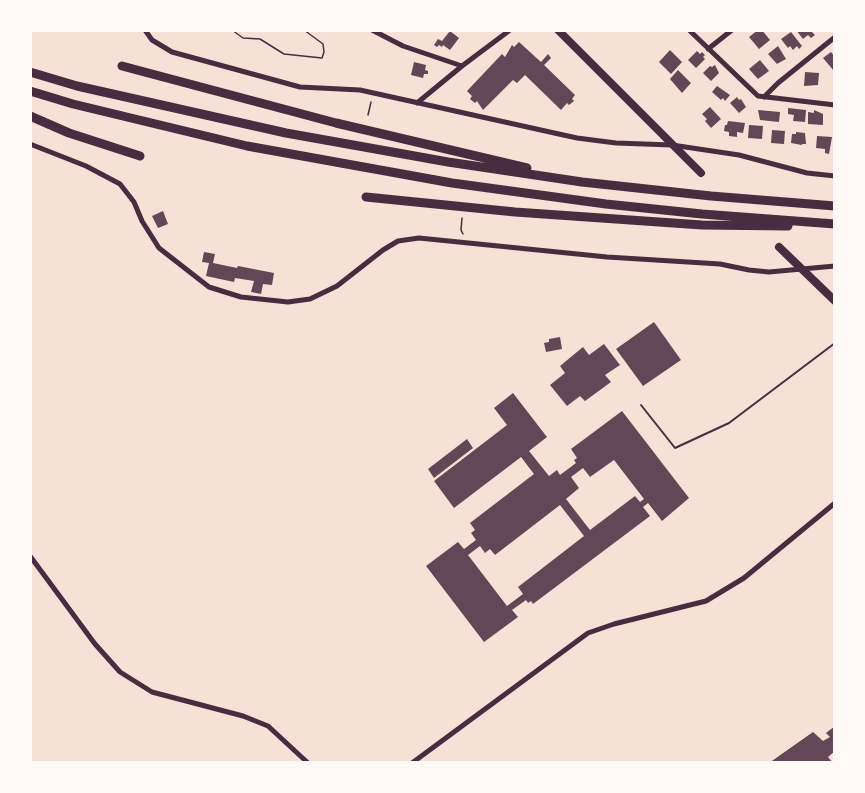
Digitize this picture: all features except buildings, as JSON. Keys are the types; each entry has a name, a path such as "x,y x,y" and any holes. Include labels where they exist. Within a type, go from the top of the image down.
{"highway":[{"path":"122,66 336,123 582,182"},
{"path":"30,72 77,86 286,133 448,162 582,182 835,206"},
{"path":"30,91 74,104 248,146 452,183 617,205 835,225"},
{"path":"30,116 69,133 140,156"},
{"path":"366,197 515,212 702,225 835,225"}],"main road":[{"path":"558,30 701,173"},
{"path":"778,247 835,301"}],"street":[{"path":"145,30 152,40 172,52 300,87 360,90 577,138 672,146 739,156 807,173 835,176"},
{"path":"372,30 403,46 462,66"},
{"path":"417,103 510,30"},
{"path":"689,30 758,96 835,105"},
{"path":"708,49 732,30"},
{"path":"764,97 835,37"},
{"path":"30,144 87,166 120,184 134,202 142,221 159,248 209,287 241,297 288,302 310,299 337,286 398,241 419,238 607,257 720,264 759,271 835,266"},
{"path":"412,763 588,633 614,624 706,601 744,578 835,503"},
{"path":"30,556 95,644 120,672 152,692 243,716 268,726 308,763"}],"lane":[{"path":"641,405 675,448 729,423 835,343"}],"path":[{"path":"232,30 243,38 260,39 284,54 322,57 323,44 304,30"},
{"path":"368,115 372,93"},
{"path":"462,218 461,230 470,243"}]}
